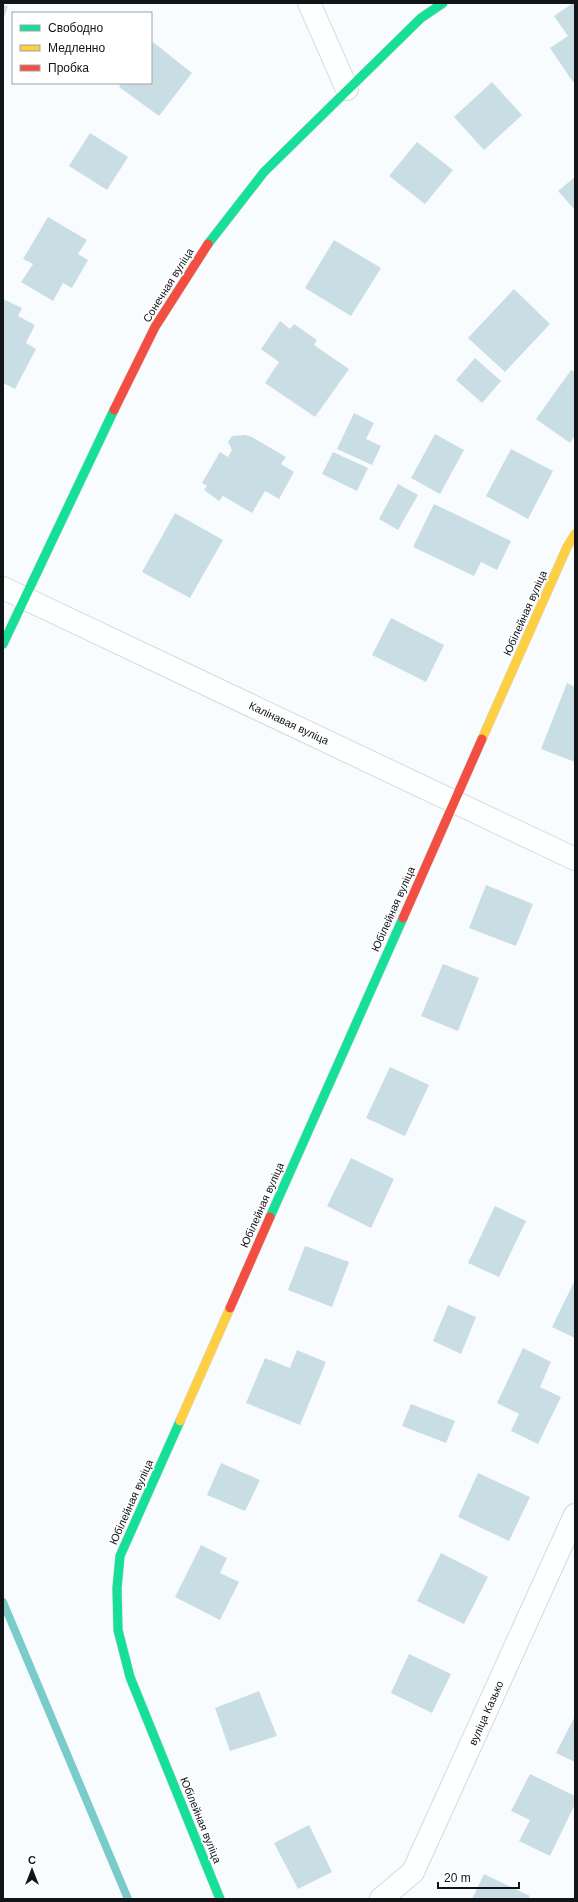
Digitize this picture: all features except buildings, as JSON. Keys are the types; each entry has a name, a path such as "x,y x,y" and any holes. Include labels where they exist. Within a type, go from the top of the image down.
{"street":[{"path":"309,3 347,89"},
{"name":"Сонечная вуліца","path":"3,644 94,450 159,320 205,248 264,172 421,18 443,3"},
{"name":"Юбілейная вуліца","path":"220,1899 130,1677 118,1630 117,1588 120,1556 567,547 575,534"},
{"name":"Калінавая вуліца","path":"3,588 575,859"},
{"name":"вуліца Казько","path":"381,1899 413,1872 575,1515"}],"waterway":[{"path":"3,1602 128,1899"}],"traffic: fast":[{"path":"208,244 264,172 421,18 443,3"},
{"path":"3,644 114,410"},
{"path":"270,1217 403,918"},
{"path":"180,1421 120,1556 117,1588 118,1630 130,1677 220,1899"}],"traffic: slow":[{"path":"482,739 567,547 575,534"},
{"path":"180,1421 230,1308"}],"traffic: jam":[{"path":"114,410 155,327 208,244"},
{"path":"403,918 482,739"},
{"path":"230,1308 270,1217"}]}
